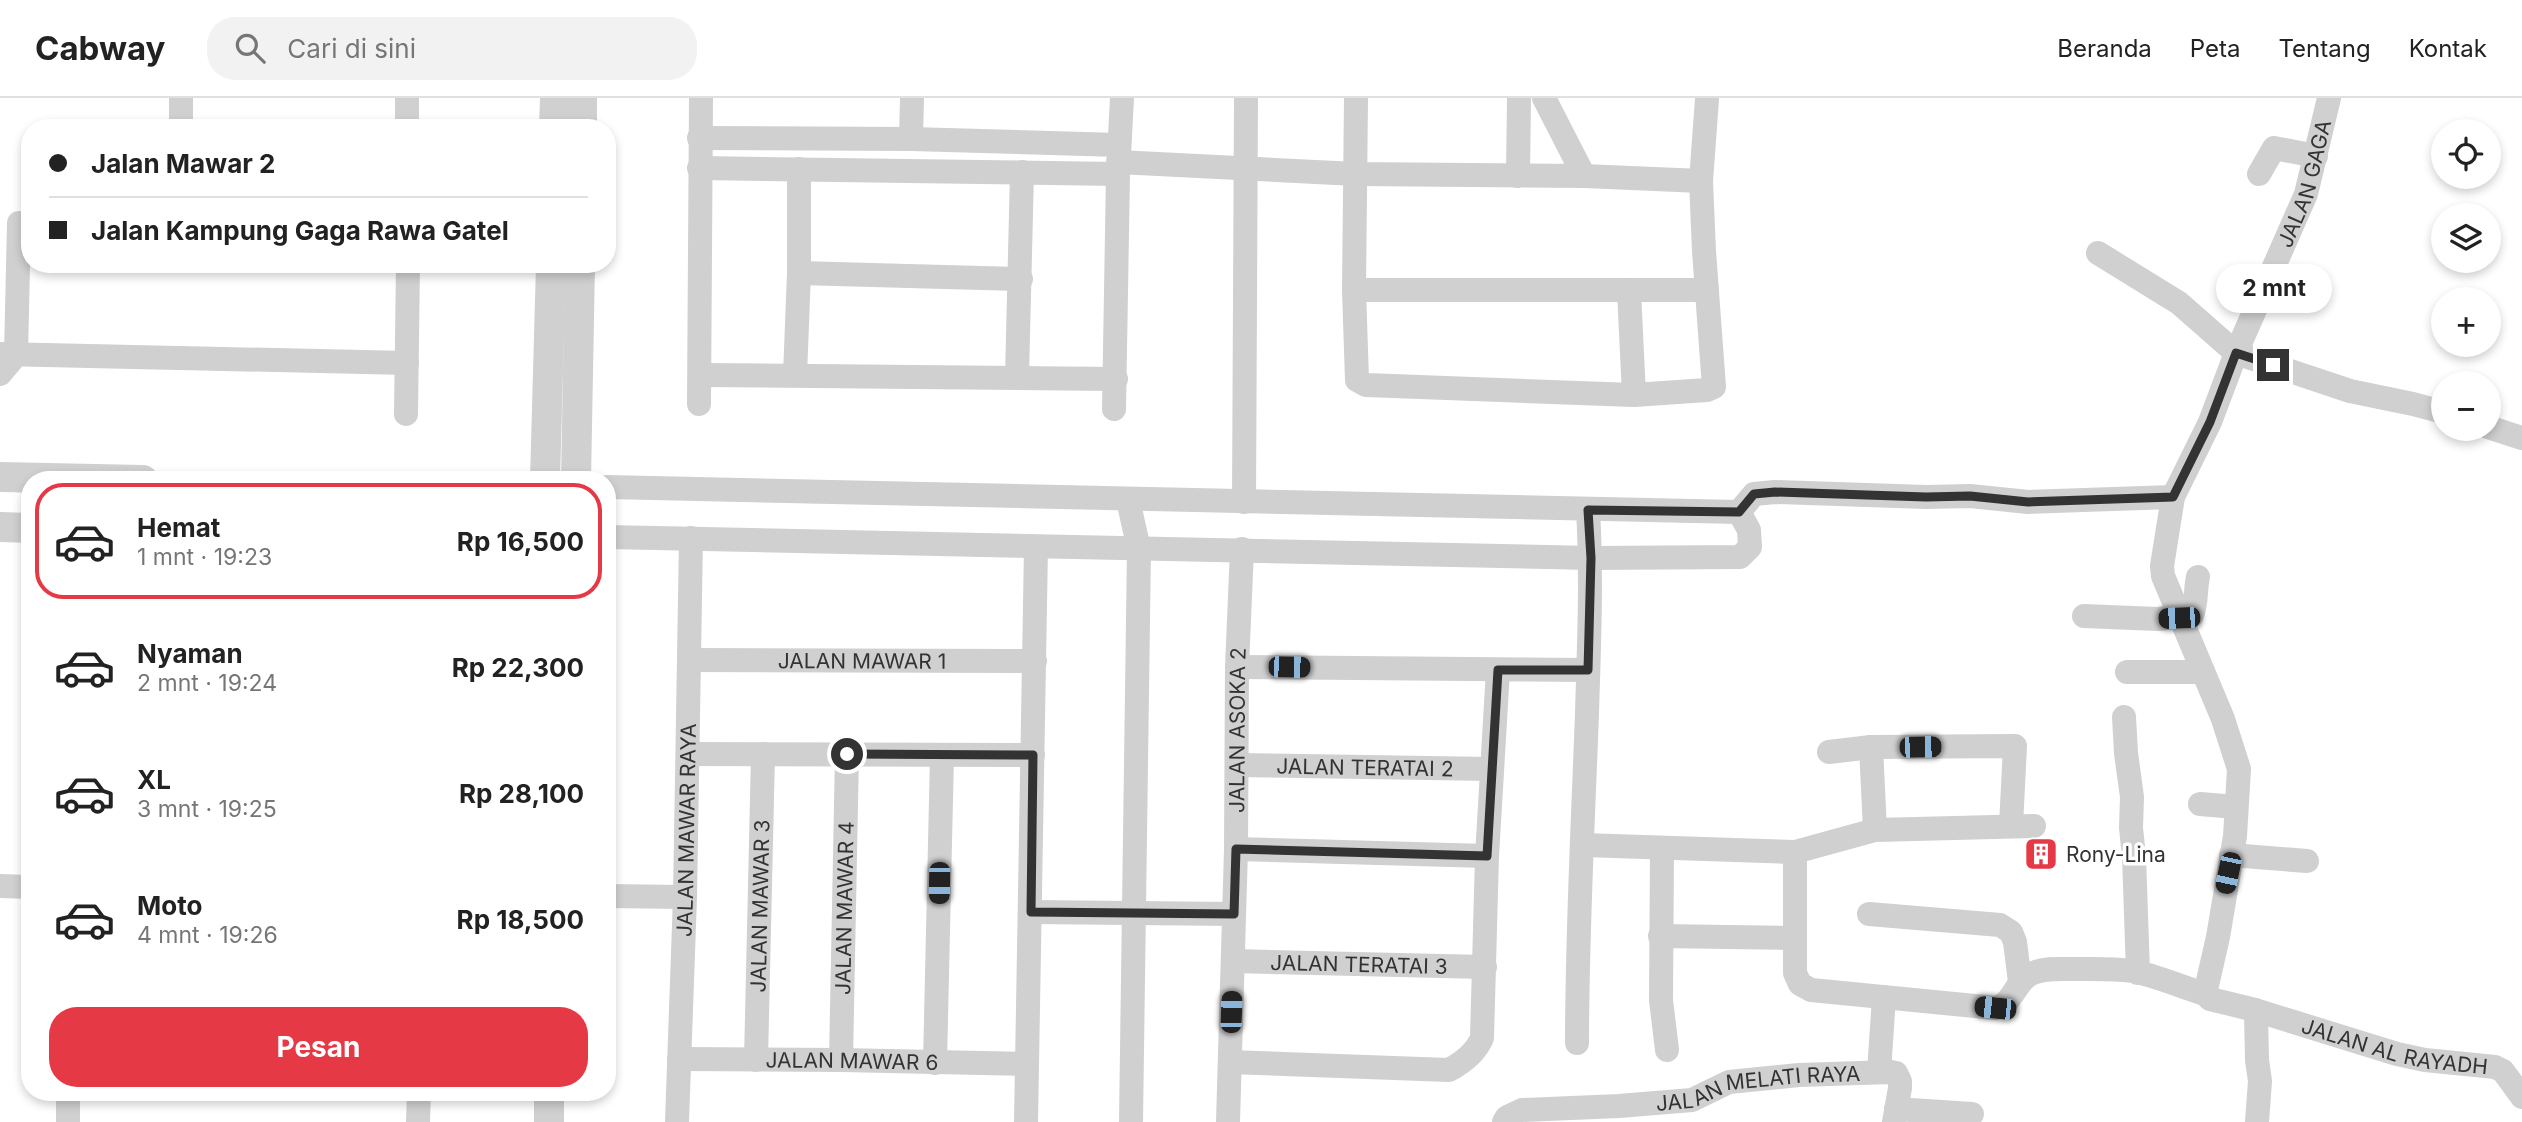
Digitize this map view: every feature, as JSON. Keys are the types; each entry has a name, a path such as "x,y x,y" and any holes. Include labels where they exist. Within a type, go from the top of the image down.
{"street":[{"path":"181,98 181,119"},
{"path":"407,98 407,119"},
{"path":"554,119 555,98"},
{"path":"582,98 582,119"},
{"path":"699,404 701,98"},
{"path":"911,139 912,98"},
{"path":"1114,408 1118,160 1122,98"},
{"path":"1244,502 1246,98"},
{"path":"1356,98 1354,290 1357,380 1360,383 1634,395 1707,390 1714,387 1701,181 1707,99"},
{"path":"1518,176 1519,98"},
{"path":"1544,98 1584,176"},
{"name":"JALAN GAGA","path":"2205,994 2218,937 2231,855 2238,763 2223,719 2179,618 2163,576 2162,566 2173,497 2210,422 2236,353 2306,194 2329,98"},
{"path":"699,138 911,139 1118,160 1356,174 1584,176 1701,181"},
{"path":"2259,174 2274,148 2316,156"},
{"path":"699,168 1022,172 1118,160"},
{"path":"795,375 799,169"},
{"path":"1017,377 1022,172"},
{"path":"0,374 8,354 16,224"},
{"path":"2098,253 2179,303 2236,353 2350,391 2431,409"},
{"path":"406,414 408,273"},
{"path":"545,471 551,273"},
{"path":"576,471 580,273"},
{"path":"799,273 1021,279"},
{"path":"1354,290 1707,290"},
{"path":"1629,291 1634,395"},
{"path":"8,354 407,363"},
{"path":"700,375 1116,379"},
{"path":"2501,431 2522,438"},
{"path":"0,477 21,477"},
{"path":"616,487 1739,512"},
{"path":"1739,512 1754,494 1775,492 1980,497 2028,502 2173,497"},
{"path":"1128,500 1139,549 1131,1122"},
{"path":"1577,1043 1577,946 1583,845 1591,558 1588,510"},
{"path":"616,537 1591,558 1740,557 1750,547 1749,530 1739,512"},
{"path":"0,527 21,528"},
{"name":"JALAN MAWAR RAYA","path":"677,1122 685,897 691,538"},
{"path":"1026,1122 1036,547"},
{"name":"JALAN ASOKA 2","path":"1228,1122 1236,849 1237,667 1242,549"},
{"path":"2084,616 2179,618 2192,615 2198,577"},
{"name":"JALAN MAWAR 1","path":"690,660 1035,661"},
{"path":"1237,667 1588,670"},
{"path":"1230,1062 1449,1070 1466,1059 1479,1045 1482,1038 1487,856 1498,670"},
{"path":"2127,672 2203,672"},
{"path":"2124,717 2132,797 2138,973"},
{"path":"1583,845 1795,852 1875,830 2022,826 2015,746 1871,747 1829,752"},
{"path":"1871,747 1875,830"},
{"path":"688,754 1033,755"},
{"name":"JALAN MAWAR 3","path":"756,1060 763,754"},
{"name":"JALAN MAWAR 4","path":"841,1060 847,754"},
{"path":"935,1063 942,755"},
{"name":"JALAN TERATAI 2","path":"1237,765 1492,769"},
{"path":"2200,804 2236,807"},
{"path":"1236,849 1487,856"},
{"path":"1662,849 1661,1000 1667,1050"},
{"path":"1795,852 1793,938 1795,973 1800,984 1811,990 1995,1008 2004,1006 2011,999 2020,982 2015,942 2011,932 2000,925 1868,914"},
{"path":"2231,855 2308,861"},
{"path":"0,886 21,887"},
{"path":"616,896 685,897"},
{"path":"1031,912 1234,914"},
{"path":"1660,936 1793,938"},
{"name":"JALAN TERATAI 3","path":"1233,961 1485,967"},
{"name":"JALAN AL RAYADH","path":"2020,982 2032,973 2045,970 2098,969 2138,973 2205,994 2210,999 2255,1010 2397,1054 2425,1060 2495,1067 2503,1071 2522,1097"},
{"path":"1884,997 1885,1072 1896,1073 1900,1081 1895,1116 1972,1114"},
{"path":"2255,1010 2260,1081 2257,1122"},
{"name":"JALAN MAWAR 6","path":"679,1059 1027,1064"},
{"name":"JALAN MELATI RAYA","path":"1504,1122 1507,1117 1522,1110 1675,1102 1700,1098 1716,1087 1729,1083 1799,1075 1885,1072"},
{"path":"68,1101 68,1122"},
{"path":"418,1122 419,1101"},
{"path":"549,1101 549,1122"}],"place":[{"name":"Rony-Lina","path":"2041,854"}],"route":[{"path":"847,754 1033,755 1031,912 1234,914 1236,849 1487,856 1498,670 1588,670 1591,558 1588,510 1739,512 1754,494 1775,492 1970,496 2028,502 2173,497 2210,422 2236,353 2273,365"}]}
